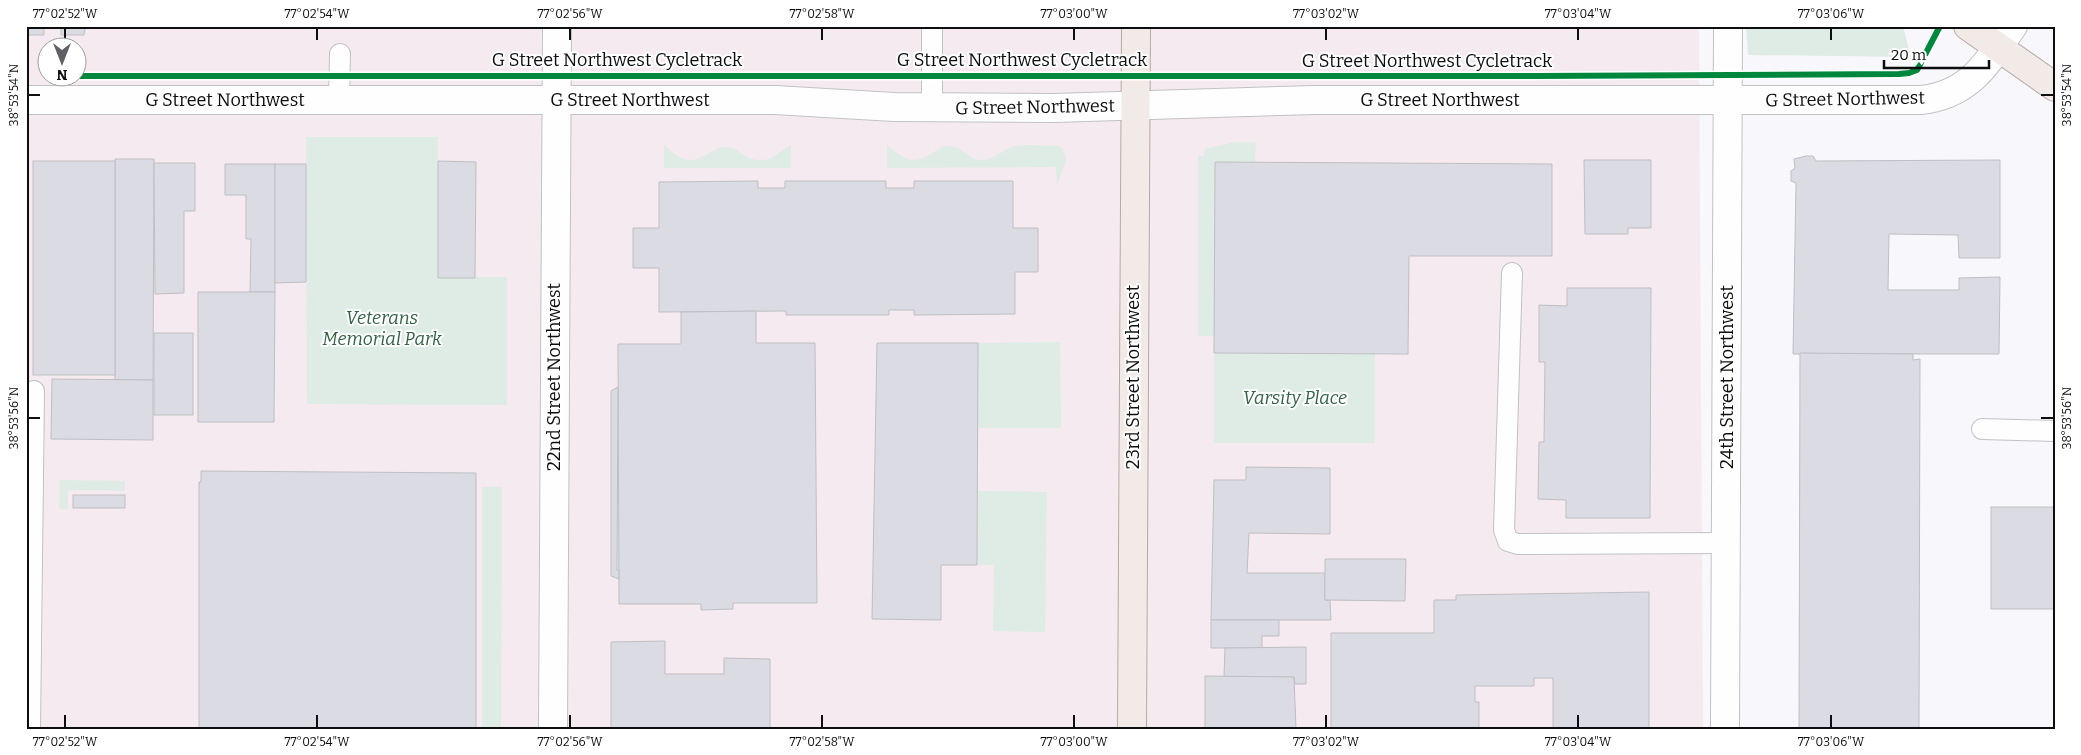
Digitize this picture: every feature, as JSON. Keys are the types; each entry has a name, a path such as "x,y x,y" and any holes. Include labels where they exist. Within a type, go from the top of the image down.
{"main road":[{"name":"23rd Street Northwest","path":"1132,729 1136,26"},
{"path":"1968,26 2005,37 2055,87"}],"street":[{"name":"22nd Street Northwest","path":"553,729 556,26"},
{"name":"24th Street Northwest","path":"1725,729 1728,26"},
{"name":"G Street Northwest","path":"26,100 775,100 894,108 1054,108 1314,100 1932,99 1951,93 1972,80 2005,37"}],"lane":[{"path":"932,26 932,108"},
{"path":"339,100 340,54"},
{"path":"1512,273 1504,530 1508,541 1518,544 1726,543"},
{"path":"30,729 34,391"},
{"path":"1982,429 2055,430"}],"shaded area":[{"path":"26,26 1699,26 1703,729 26,729"}],"green space":[{"path":"1746,26 1903,26 1911,57 1748,55"},
{"name":"Veterans Memorial Park","path":"306,137 438,137 438,277 507,277 507,405 307,404"},
{"path":"1234,142 1256,142 1255,162 1216,162 1215,336 1198,336 1198,156 1204,156 1205,149"},
{"path":"664,145 676,155 686,160 696,159 721,147 727,147 761,161 771,158 791,145 791,168 664,168"},
{"path":"887,145 904,157 914,160 946,146 953,146 978,160 983,160 992,158 1015,146 1058,146 1063,149 1066,160 1057,185 1056,167 887,168"},
{"path":"1060,342 1061,428 978,428 978,343"},
{"name":"Varsity Place","path":"1214,353 1375,354 1375,443 1214,443"},
{"path":"60,480 125,481 125,491 68,490 68,509 59,509"},
{"path":"482,487 502,487 501,729 482,729"},
{"path":"978,491 1047,492 1045,632 993,631 994,565 977,565"}],"building":[{"path":"26,26 88,26 88,28 85,29 84,35 61,35 61,28 44,28 44,35 26,35"},
{"path":"1813,156 1816,161 2000,160 2000,258 1959,258 1958,235 1889,234 1888,290 1959,290 1959,278 2000,277 1999,354 1793,354 1796,183 1791,181 1791,171 1795,168 1794,159"},
{"path":"26,158 28,324 26,324"},
{"path":"115,159 154,159 153,380 115,380"},
{"path":"1584,160 1651,160 1651,228 1628,228 1628,234 1585,234"},
{"path":"33,161 115,161 115,375 33,375"},
{"path":"438,161 476,162 475,278 438,278"},
{"path":"1215,162 1552,164 1552,256 1409,256 1408,354 1214,353"},
{"path":"154,163 195,163 195,211 184,211 184,293 155,294"},
{"path":"225,164 275,164 275,292 250,292 251,239 246,239 246,195 225,195"},
{"path":"275,164 306,164 306,282 275,283"},
{"path":"758,181 758,188 785,188 785,181 886,181 886,188 914,188 914,181 1013,181 1013,228 1038,228 1038,272 1015,272 1015,314 914,315 914,310 889,310 889,315 786,315 786,311 659,312 659,268 633,268 633,228 659,228 659,182"},
{"path":"1567,288 1651,288 1650,518 1566,518 1566,500 1538,499 1539,442 1544,442 1545,362 1539,362 1539,305 1567,306"},
{"path":"198,292 275,292 274,422 198,422"},
{"path":"756,311 756,343 815,343 817,603 733,603 733,609 701,610 701,604 619,604 618,344 681,344 681,312"},
{"path":"154,333 193,333 193,415 154,415"},
{"path":"877,343 978,343 977,565 941,565 941,620 872,619"},
{"path":"1800,353 1913,354 1913,360 1920,359 1919,729 1799,729"},
{"path":"52,379 153,380 153,440 51,439"},
{"path":"618,387 617,570 619,570 619,579 611,576 611,391"},
{"path":"1246,467 1330,468 1330,534 1249,533 1247,573 1325,573 1325,600 1330,600 1331,620 1211,620 1214,480 1246,480"},
{"path":"201,471 476,473 476,729 199,729 199,482 201,482"},
{"path":"73,495 125,495 125,508 73,508"},
{"path":"1991,507 2055,507 2055,609 1991,609"},
{"path":"1325,559 1406,559 1405,601 1325,600"},
{"path":"1649,592 1649,729 1553,729 1553,678 1534,678 1534,686 1475,686 1475,702 1479,702 1479,729 1331,729 1331,633 1434,633 1434,600 1456,600 1456,595"},
{"path":"1211,620 1279,620 1279,636 1262,636 1262,648 1211,648"},
{"path":"665,641 665,674 724,674 724,658 770,659 770,729 611,729 611,642"},
{"path":"1306,647 1306,684 1295,684 1294,677 1224,677 1225,648"},
{"path":"1205,676 1294,677 1296,729 1205,729"}],"cycle path":[{"name":"G Street Northwest Cycletrack","path":"88,76 1536,76 1899,74 1917,70 1940,26"}]}
